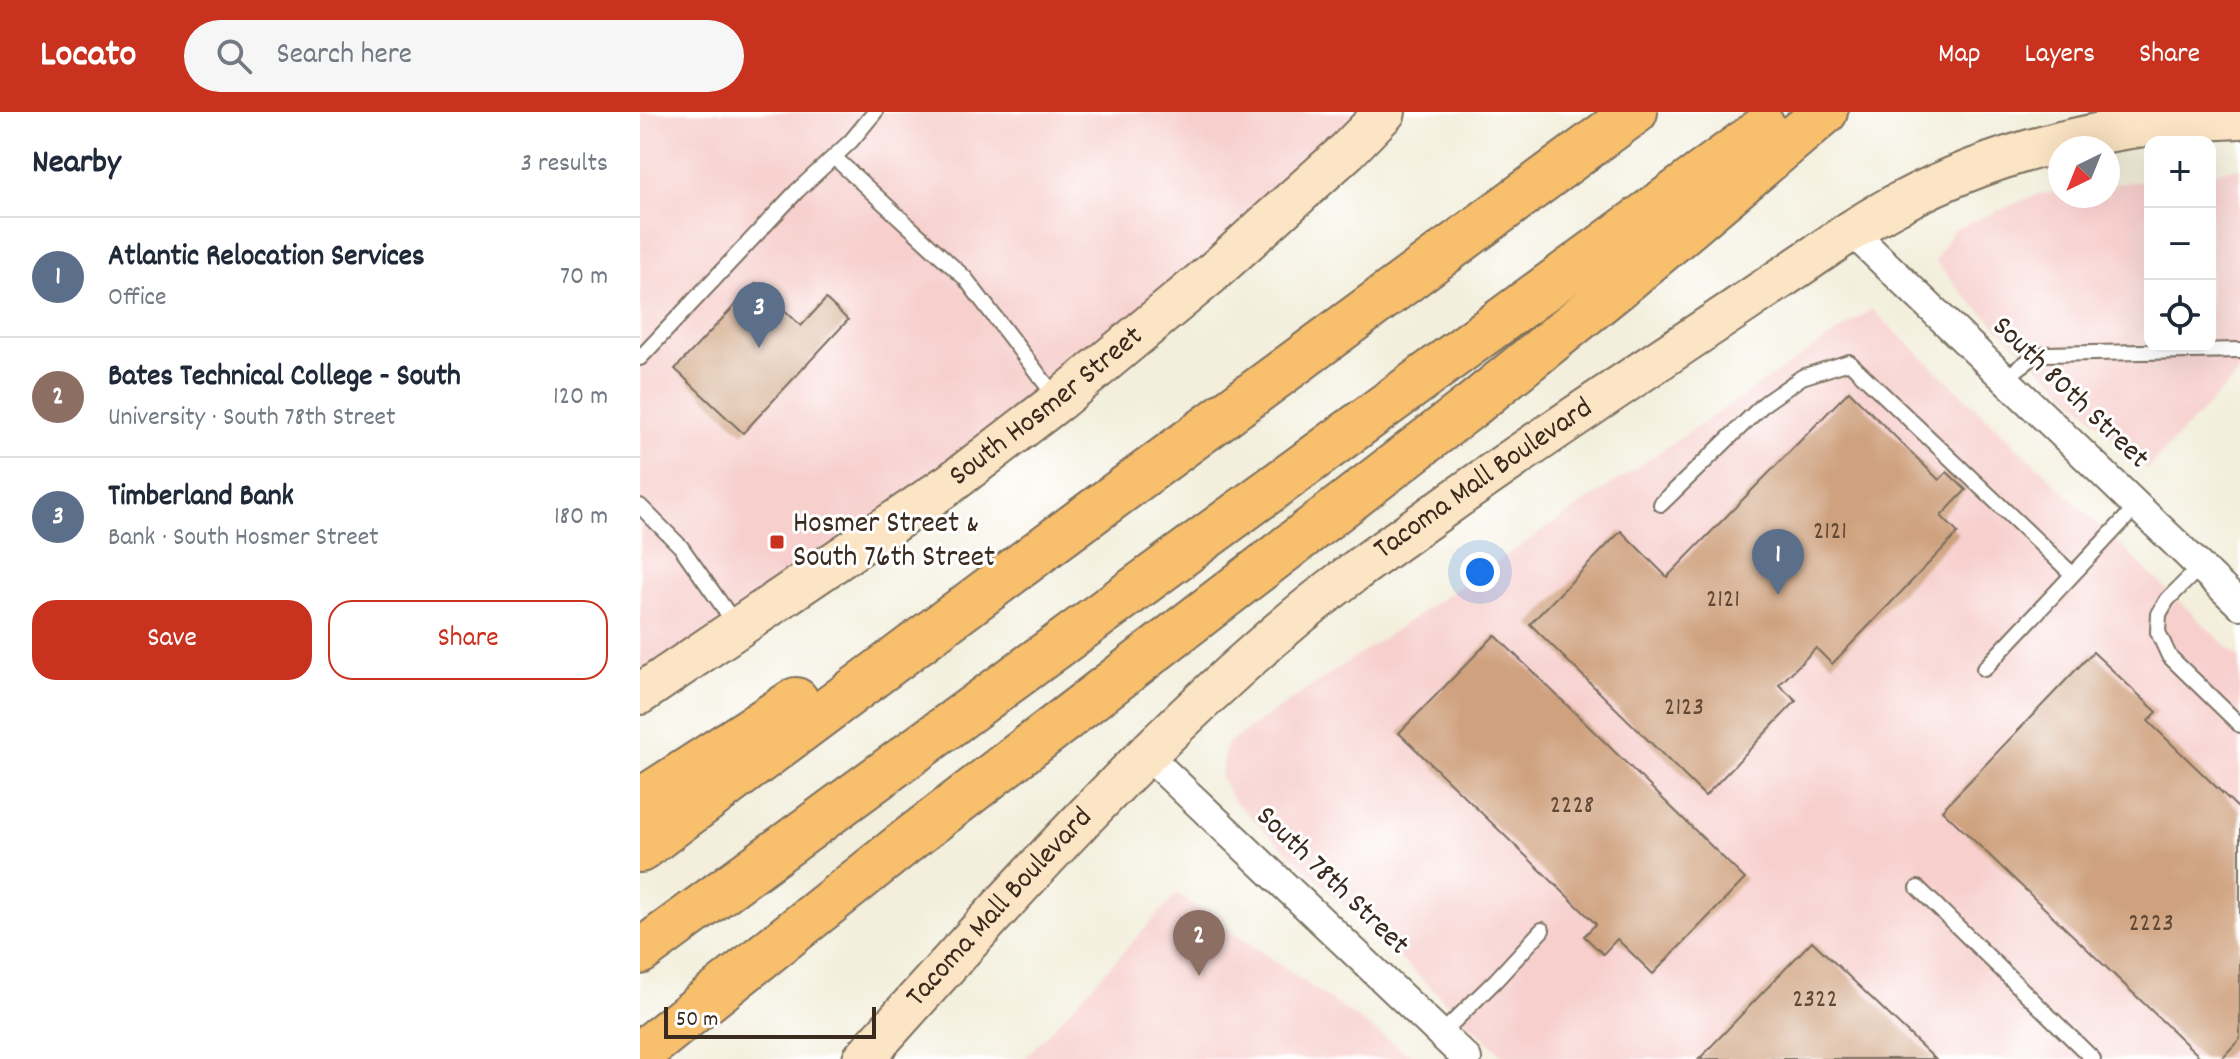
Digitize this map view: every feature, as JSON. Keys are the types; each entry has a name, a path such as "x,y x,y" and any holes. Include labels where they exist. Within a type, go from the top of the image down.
{"highway":[{"path":"640,850 1635,112"},
{"path":"640,952 1786,112"},
{"path":"640,1054 907,841 1470,407 1825,112"},
{"path":"640,801 943,605 1063,534"}],"main road":[{"name":"South Hosmer Street","path":"640,694 951,483 1058,401 1211,274 1348,150 1385,112"},
{"name":"Tacoma Mall Boulevard","path":"863,1059 1040,864 1209,693 1273,636 1371,559 1494,471 1851,231 1944,181 2039,147 2088,135 2138,126 2240,118"}],"street":[{"name":"South 80th Street","path":"1851,231 2240,605"},
{"name":"South 78th Street","path":"1147,755 1467,1059"}],"lane":[{"path":"640,358 797,191 835,158 875,112"},
{"path":"835,158 965,278 1058,401"},
{"path":"2004,379 2032,358 2045,354 2240,350"},
{"path":"1661,504 1765,403 1802,377 1849,362 2072,574"},
{"path":"640,506 681,547 739,629"},
{"path":"1984,669 2137,506"},
{"path":"2200,567 2167,600 2159,614 2158,632 2169,656 2240,725"},
{"path":"1918,888 2093,1059"},
{"path":"1441,1034 1542,930"}],"shaded area":[{"path":"640,112 1385,112 1267,223 640,694"},
{"path":"2240,168 2240,372 2147,469 1961,292 1935,261 1953,230 2038,194 2048,193 2048,208 2120,208 2120,184 2144,181 2144,352 2216,352 2216,171"},
{"path":"1872,309 2240,659 2240,1059 1506,1059 1233,800 1220,776 1226,744"},
{"path":"1177,894 1416,1059 1024,1059"}],"building":[{"path":"756,283 801,326 826,299 848,320 743,433 675,369"},
{"path":"1849,391 1939,480 1947,472 1966,490 1941,516 1958,533 1832,664 1816,648 1779,685 1796,701 1705,796 1530,624 1621,531 1667,577"},
{"path":"1495,635 1745,879 1653,974 1617,939 1603,954 1584,936 1596,924 1399,733"},
{"path":"2093,652 2157,712 2148,721 2240,810 2240,1039 2221,1059 2202,1059 1942,810"},
{"path":"1812,941 1935,1059 1699,1059"}],"place":[{"name":"Timberland Bank","path":"759,348"},
{"name":"Hosmer Street & South 76th Street","path":"777,542"},
{"name":"Atlantic Relocation Services","path":"1778,595"},
{"name":"Bates Technical College - South","path":"1199,976"}]}
